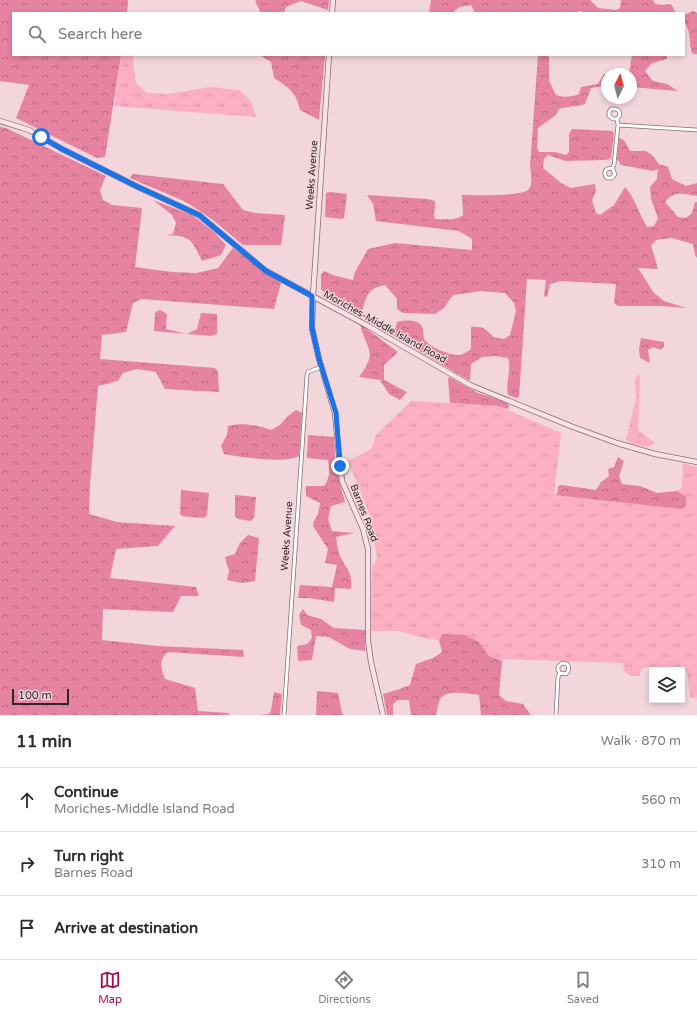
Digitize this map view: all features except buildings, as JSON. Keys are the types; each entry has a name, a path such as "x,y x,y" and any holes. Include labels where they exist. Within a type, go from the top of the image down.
{"main road":[{"path":"332,12 333,0"},
{"name":"Weeks Avenue","path":"312,296 329,56"},
{"name":"Moriches-Middle Island Road","path":"0,121 29,130 62,149 138,187 199,215 266,271 368,326 477,389 617,443 655,454 697,462"},
{"name":"Barnes Road","path":"312,296 312,328 336,413 342,481 363,529 368,548 368,641 371,662 383,715"}],"street":[{"path":"612,168 614,166 618,125 617,119"},
{"path":"618,125 697,130"},
{"name":"Weeks Avenue","path":"284,715 307,375 308,372 322,367"},
{"path":"556,715 558,677 560,673"}],"green space":[{"path":"0,0 128,0 127,12 12,12 12,56 121,56 105,157 97,158 16,118 29,85 0,81"},
{"path":"329,0 328,10 301,1 286,7 284,12 260,12 255,1"},
{"path":"431,0 590,0 598,8 616,10 620,8 621,0 653,0 655,4 671,4 675,12 474,12 471,5 460,7 453,12 429,12"},
{"path":"693,11 697,13 697,54 693,54 692,52 690,37 685,23 685,15"},
{"path":"121,56 134,56 133,63 136,83 147,93 168,94 210,87 239,90 251,101 256,117 114,106"},
{"path":"262,56 325,56 319,120 300,110 297,99 291,91 284,84 274,78 271,62"},
{"path":"538,56 549,56 549,81 556,95 568,97 579,94 581,87 598,84 601,79 601,87 591,88 585,104 559,109 556,115 538,128 537,147 539,152 555,152 566,155 569,152 569,134 572,129 612,131 614,133 611,158 606,160 565,161 548,155 544,159 543,168 561,183 571,188 595,184 596,191 592,200 596,213 600,215 614,205 625,187 632,196 647,227 654,226 658,218 651,199 650,187 657,179 658,169 653,171 621,165 617,159 619,138 624,140 630,151 646,151 652,155 659,164 668,167 672,179 686,186 697,183 697,196 676,194 668,198 665,202 678,217 686,218 692,213 695,202 697,202 697,258 693,244 672,238 656,240 651,245 658,269 638,268 654,293 664,301 686,308 660,306 618,306 614,303 616,284 560,281 550,284 547,297 544,296 546,280 527,279 519,397 516,398 508,395 507,390 509,367 508,358 496,356 482,357 471,364 470,381 395,337 394,334 397,322 414,321 422,327 424,339 430,345 451,354 461,355 471,349 471,327 478,327 486,330 493,337 504,339 510,335 516,311 514,303 505,293 481,291 453,295 444,308 435,314 403,313 397,309 397,299 385,285 379,286 370,292 361,315 341,307 321,289 321,275 324,271 353,280 355,272 368,249 395,243 472,250 472,239 459,231 376,221 373,204 367,195 428,199 435,201 435,219 450,219 463,215 462,195 509,194 525,192 530,187 530,167"},
{"path":"632,56 667,56 667,59 652,63 645,71 653,81 667,84 678,91 637,88 637,68 630,68"},
{"path":"0,127 6,128 106,176 100,190 103,200 112,205 142,208 135,267 172,272 196,273 218,268 233,248 281,283 274,309 142,299 133,303 126,332 102,335 100,359 215,368 218,372 219,392 165,389 156,372 137,369 123,373 118,381 98,386 89,514 117,522 175,526 158,546 116,549 110,578 196,587 199,596 181,596 173,612 103,609 102,640 158,646 243,650 244,657 168,652 163,658 161,665 165,679 195,688 198,711 229,713 229,715 0,715"},
{"path":"133,174 223,184 243,210 255,213 285,215 281,245 243,245 213,220 186,202 130,178"},
{"path":"326,193 347,194 344,218 325,217"},
{"path":"153,200 192,215 214,232 226,245 221,255 202,261 190,240 181,236 166,235 173,234 176,223 172,215"},
{"path":"160,310 167,314 166,329 186,334 154,331 155,312"},
{"path":"201,313 217,314 217,334 211,336 187,334 197,329"},
{"path":"360,324 398,352 384,365 384,380 407,392 400,400 389,394 380,380 359,377 370,356"},
{"path":"641,338 664,342 664,346 661,350 653,347 648,350 650,363 640,358 639,349"},
{"path":"638,374 640,379 638,430 655,443 647,447 633,444 626,440 636,397 635,379"},
{"path":"449,377 478,393 507,402 509,406 508,409 498,406 450,403"},
{"path":"411,401 498,406 561,433 554,495 681,509 677,491 682,488 683,463 697,467 697,697 690,698 685,667 647,667 642,668 639,676 630,676 624,671 623,663 504,659 502,661 489,657 479,642 443,634 439,640 427,639 399,631 371,631 372,565 375,564 377,557 369,513 348,461 371,449 376,435"},
{"path":"296,410 302,413 299,456 274,460 224,454 221,446 227,435 228,426 239,424 250,425 271,430 280,425"},
{"path":"308,435 334,437 336,469 345,502 331,506 328,519 332,531 354,533 336,537 338,551 351,577 351,589 335,588 334,602 309,598 298,598 300,585 332,587 337,565 325,563 328,549 313,526 318,514 320,503 306,496 306,486 324,486 329,471 328,460 307,458"},
{"path":"618,457 624,461 619,476 622,484 640,486 657,493 677,491 686,497 686,506 681,509 554,495 557,494 558,486 562,485 596,490 601,482 609,476 608,469 614,467"},
{"path":"181,490 209,493 207,515 204,518 182,516 180,514"},
{"path":"235,495 256,497 254,517 251,521 238,519 235,516"},
{"path":"248,535 259,538 255,581 242,583 227,580 229,571 225,557 235,554 240,543"},
{"path":"303,609 307,615 321,619 334,628 365,630 365,651 350,649 329,637 316,636 312,660 298,661 297,646 307,644 312,638 311,630 301,625 299,615"},
{"path":"443,634 465,635 479,642 489,656 502,661 499,695 506,701 523,704 531,715 481,715 479,695 452,693 443,696 440,699 436,715 411,715 409,700 398,700 393,704 393,715 387,715 383,694 410,685 416,664 433,658 442,652 439,640"},
{"path":"317,691 338,693 342,713 344,715 316,715"},
{"path":"274,692 282,694 280,715 258,715 269,714"}],"route":[{"path":"41,137 138,187 199,215 266,271 312,296 312,328 319,359 336,413 340,466"}]}
